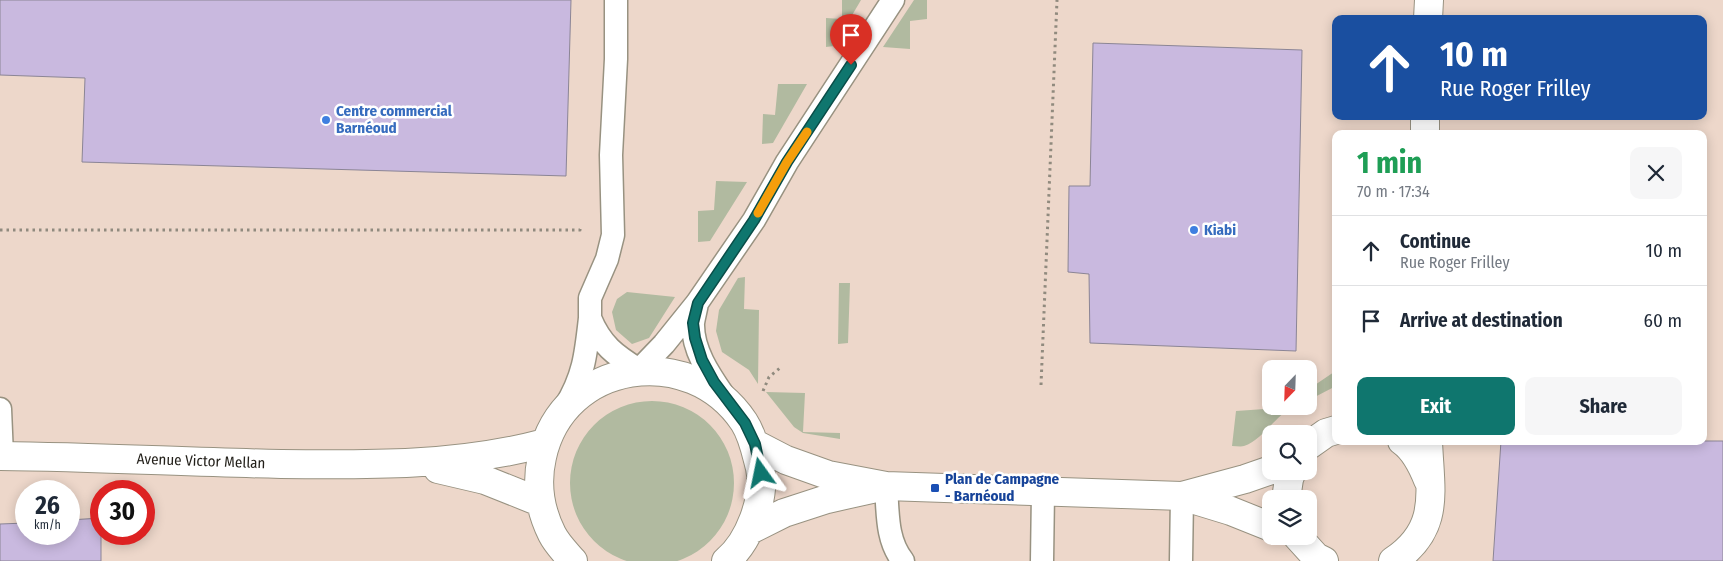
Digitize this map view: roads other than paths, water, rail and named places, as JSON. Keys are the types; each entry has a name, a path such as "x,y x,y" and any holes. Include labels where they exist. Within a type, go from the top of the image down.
{"street":[{"path":"1428,15 1429,0"},
{"path":"572,561 552,535 540,502 539,472 545,443 559,416 581,394 608,378 639,370 670,372 692,378 712,390 730,405 745,423 755,444 761,473 759,502 750,530 733,556 726,561"},
{"path":"1317,439 1332,431"},
{"name":"Avenue Victor Mellan","path":"1,456 267,463 402,464 484,456 545,443"},
{"path":"755,444 786,460 828,475 886,486 1182,496 1231,511 1262,524"},
{"path":"1407,445 1422,464 1430,486"},
{"path":"1403,558 1423,532 1430,509 1428,445"},
{"name":"Avenue Victor Mellan","path":"402,464 439,469 485,480 540,502"},
{"path":"1182,496 1262,473"},
{"path":"750,530 784,513 826,499 886,486"},
{"path":"1303,545 1316,557 1324,561"}],"lane":[{"path":"559,416 576,389 581,376 590,318 590,298 607,259 613,235 611,155 616,59 616,0"},
{"path":"590,318 596,335 606,346 624,361 639,370 664,344 698,303 754,220 787,162 893,0"},
{"path":"698,303 693,323 695,338 702,360 730,405"},
{"path":"0,409 1,456"},
{"path":"886,486 890,536 898,555 903,561"},
{"path":"1042,561 1044,492"},
{"path":"1181,561 1182,496"}],"place":[{"name":"Centre commercial Barnéoud","path":"326,120"},
{"name":"Kiabi","path":"1194,230"},
{"name":"Plan de Campagne - Barnéoud","path":"935,488"}]}
